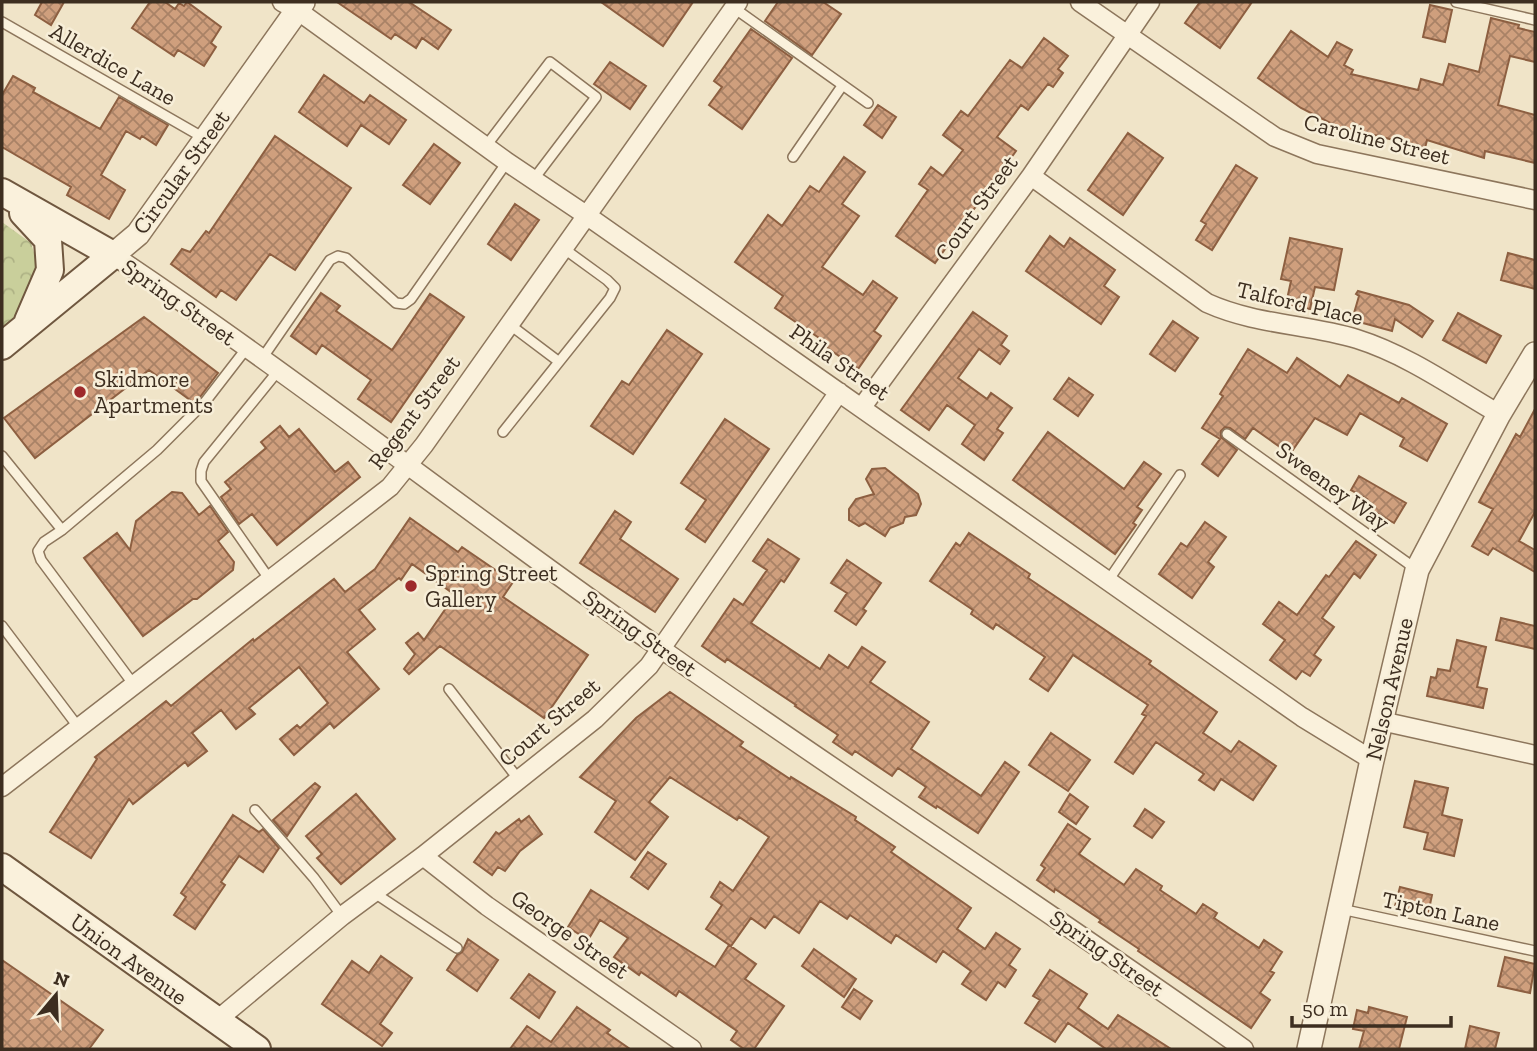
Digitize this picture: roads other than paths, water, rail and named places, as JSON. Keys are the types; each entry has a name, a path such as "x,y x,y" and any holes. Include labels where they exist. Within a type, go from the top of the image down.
{"main road":[{"name":"Spring Street","path":"5,194 113,255"},
{"path":"5,194 48,240 50,270 26,327"},
{"name":"Circular Street","path":"2,346 113,255"},
{"name":"Union Avenue","path":"2,867 257,1049"}],"street":[{"name":"Caroline Street","path":"1080,2 1275,137 1331,157 1535,200"},
{"name":"Court Street","path":"862,407 1031,176 1150,2"},
{"name":"Circular Street","path":"113,255 138,234 206,139 294,5"},
{"name":"Phila Street","path":"294,5 507,162 862,407 1302,717 1371,760"},
{"name":"Regent Street","path":"2,787 390,486 407,466 736,5"},
{"name":"Talford Place","path":"1031,176 1164,275 1207,303 1233,315 1354,338 1386,349 1499,414"},
{"name":"Spring Street","path":"113,255 278,371 660,649 1106,951 1244,1049"},
{"name":"Nelson Avenue","path":"1309,1049 1371,760 1417,570 1499,414 1535,354"},
{"name":"Court Street","path":"216,1021 342,916 423,856 595,719 649,666 839,392"},
{"path":"1381,721 1535,755"},
{"name":"George Street","path":"423,856 488,906 692,1049"}],"lane":[{"path":"1456,2 1535,20"},
{"path":"736,5 868,103"},
{"name":"Allerdice Lane","path":"2,22 206,139"},
{"path":"486,146 550,62 596,97 533,180"},
{"path":"793,157 842,86"},
{"path":"261,360 330,260 338,256 346,258 396,303 404,304 411,299 507,162"},
{"path":"503,432 610,298 615,288 562,248"},
{"path":"509,324 558,361"},
{"path":"134,685 41,560 38,551 44,542 62,530 156,450 186,421 205,402 246,349"},
{"path":"271,580 201,481 201,471 204,462 278,371"},
{"name":"Sweeney Way","path":"1227,434 1417,570"},
{"path":"2,456 62,530"},
{"path":"1108,581 1180,475"},
{"path":"2,626 79,728"},
{"path":"449,689 519,780"},
{"path":"255,810 314,878 342,916"},
{"path":"373,892 457,948"},
{"name":"Tipton Lane","path":"1339,909 1535,951"}],"place":[{"name":"Skidmore Apartments","path":"80,392"},
{"name":"Spring Street Gallery","path":"411,586"}]}
